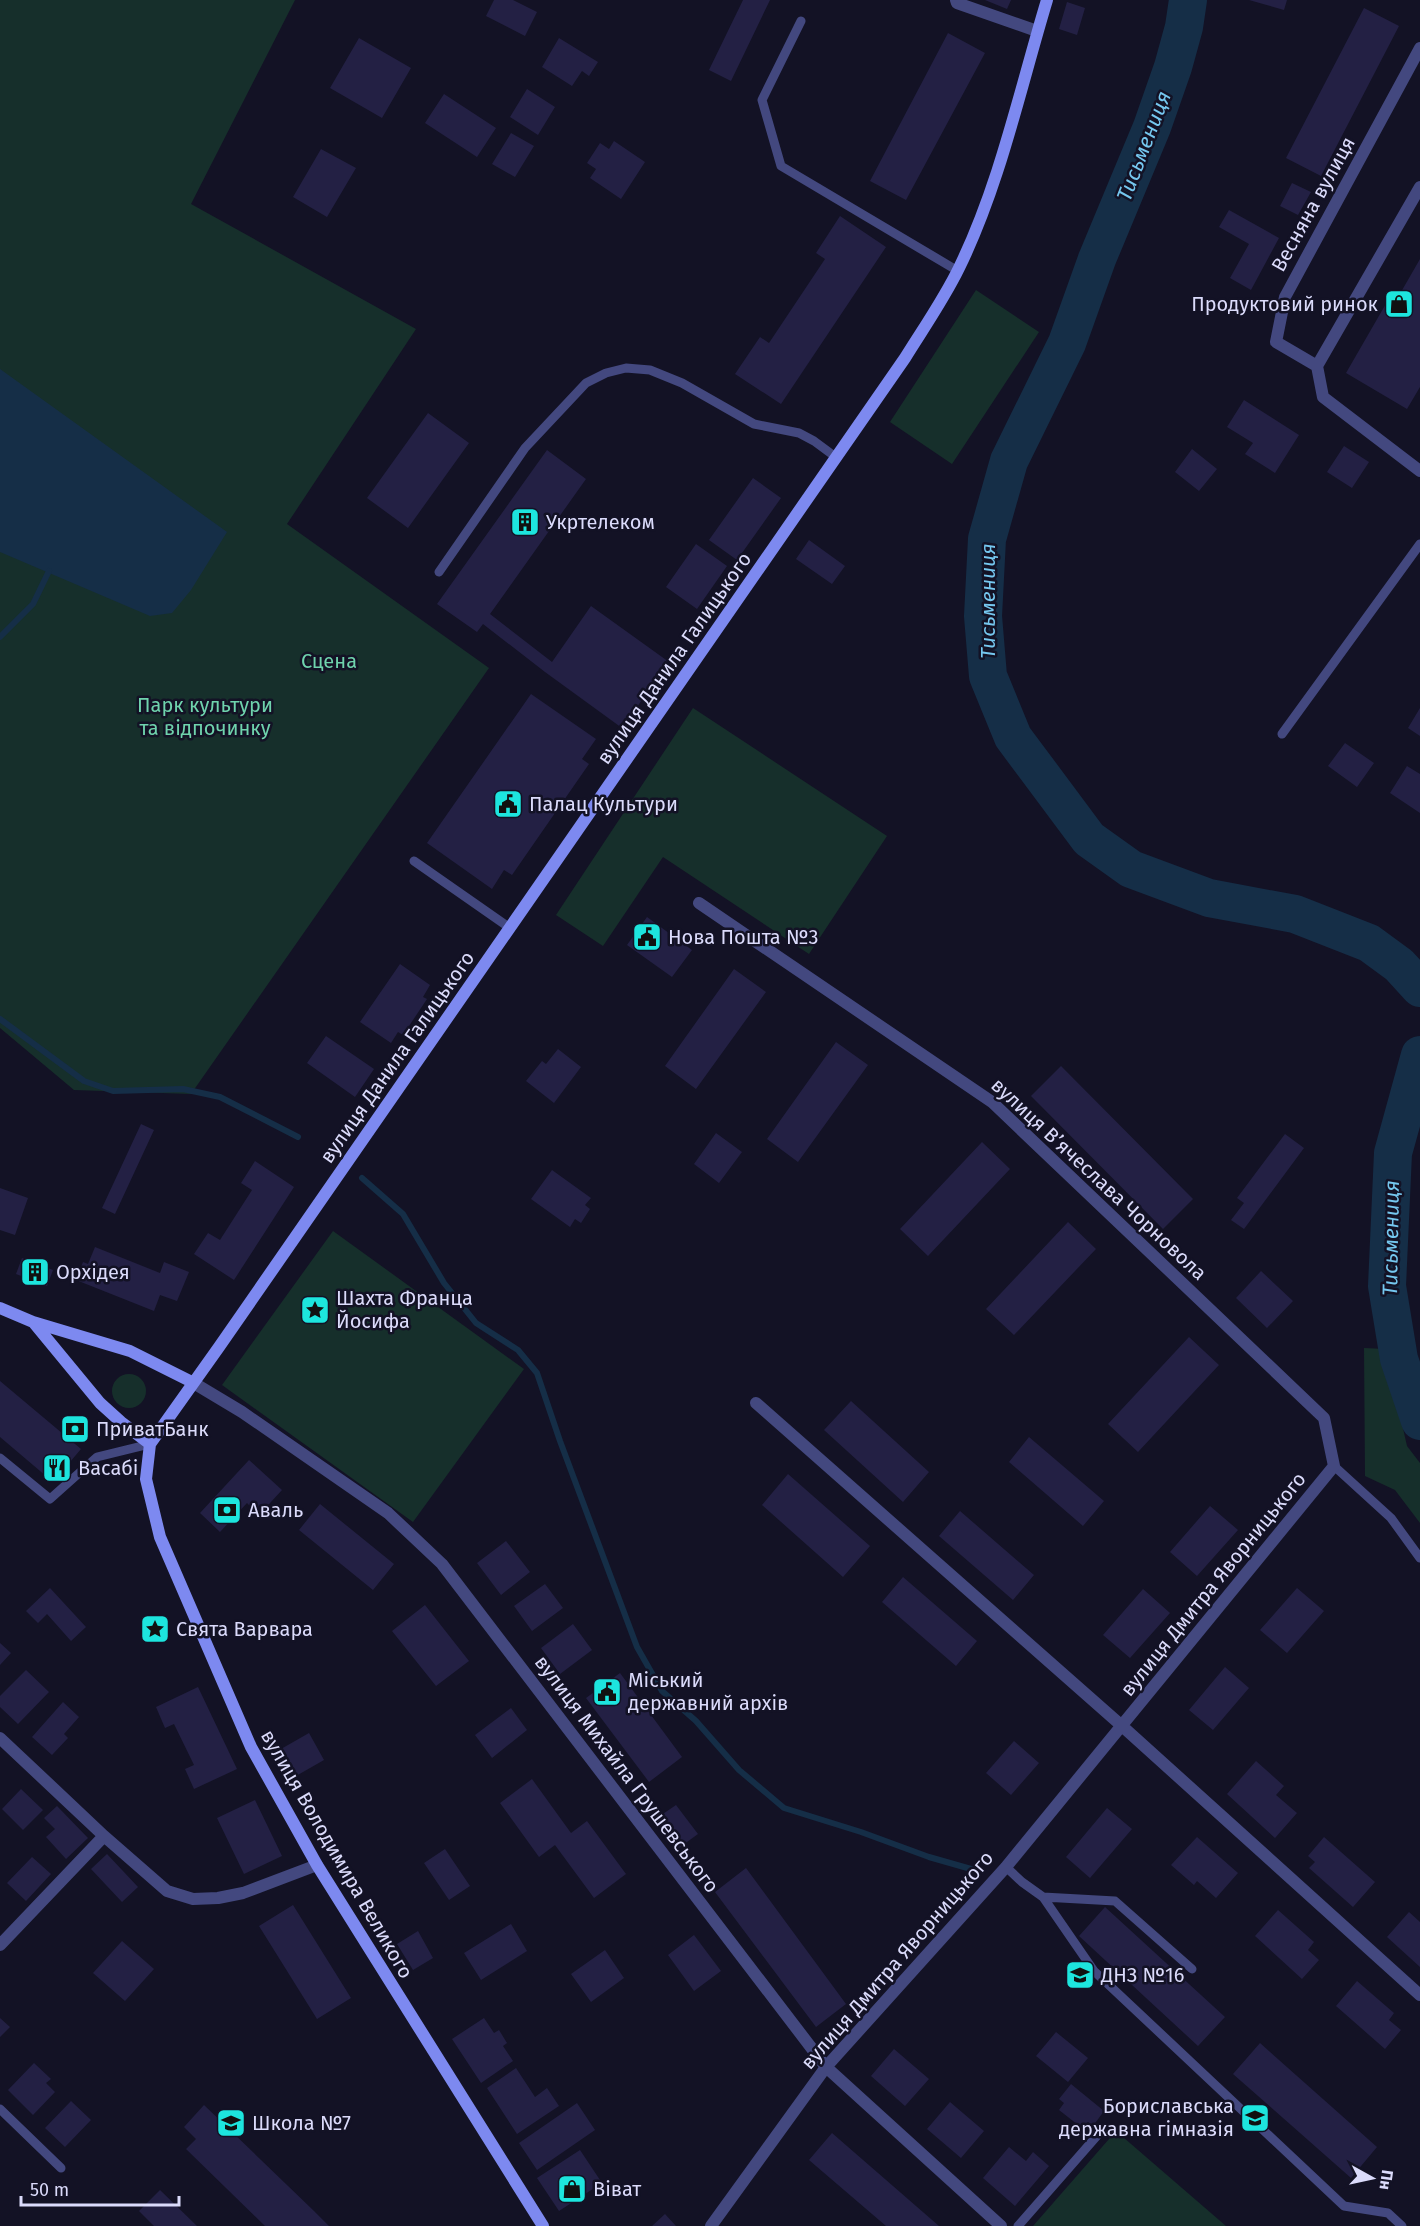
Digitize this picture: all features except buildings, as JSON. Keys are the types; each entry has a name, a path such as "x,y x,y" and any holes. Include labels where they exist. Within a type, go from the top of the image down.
{"main road":[{"name":"вулиця Данила Галицького","path":"150,1444 837,458 904,358 958,271 972,240 999,162 1047,0"},
{"path":"0,1308 33,1322 130,1351 192,1382"},
{"path":"33,1322 100,1403 150,1444"},
{"name":"вулиця Володимира Великого","path":"150,1444 146,1479 151,1509 160,1537 250,1747 317,1865 543,2226"}],"street":[{"path":"956,0 957,3 1037,31"},
{"name":"Весняна вулиця","path":"1317,366 1276,342 1285,297 1420,48"},
{"path":"1420,187 1317,366 1323,397 1420,471"},
{"name":"вулиця Вʼячеслава Чорновола","path":"699,903 992,1102 1324,1418 1334,1466"},
{"name":"вулиця Михайла Грушевського","path":"192,1382 242,1412 388,1513 442,1564 826,2067 1001,2226"},
{"name":"вулиця Дмитра Яворницького","path":"756,1403 1122,1726 1420,1995"},
{"name":"вулиця Дмитра Яворницького","path":"711,2226 826,2067 1006,1867 1334,1466"},
{"path":"0,1738 104,1836 167,1891 193,1899 218,1898 243,1893 317,1865"},
{"path":"0,1945 104,1836"}],"lane":[{"path":"801,21 762,100 781,166 958,271"},
{"path":"439,572 525,448 586,382 606,373 626,368 650,370 682,383 754,423 799,433 837,458"},
{"path":"1282,734 1420,544"},
{"path":"414,861 510,927"},
{"path":"0,1458 50,1499 97,1457 150,1444"},
{"path":"1334,1466 1390,1518 1420,1558"},
{"path":"1006,1867 1043,1897 1094,1971 1344,2206 1388,2213 1402,2226"},
{"path":"1043,1897 1115,1901 1192,1969"},
{"path":"0,2109 61,2168"},
{"path":"1018,2226 1102,2130"}],"green space":[{"name":"Парк культури та відпочинку","path":"0,0 295,0 191,204 416,329 287,524 489,668 191,1094 74,1090 0,1028"},
{"path":"976,290 1039,332 952,464 890,422"},
{"path":"693,708 887,836 809,954 663,857 603,946 556,915"},
{"path":"333,1231 524,1369 413,1522 222,1385"},
{"path":"1364,1348 1385,1349 1407,1446 1420,1463 1420,1523 1395,1490 1365,1476"},
{"path":"129,1374 141,1379 146,1391 141,1403 129,1408 117,1403 112,1391 117,1379"},
{"path":"1116,2131 1226,2226 1033,2226"}],"water":[{"path":"0,369 227,532 191,590 172,613 150,616 0,552"}],"waterway":[{"name":"Тисьмениця","path":"1188,0 1184,27 1173,67 1152,127 1097,259 1067,343 1009,461 987,539 983,616 988,676 1013,737 1089,839 1131,869 1209,898 1295,914 1369,943 1399,965 1420,988"},
{"path":"0,637 33,604 49,571"},
{"path":"0,1019 84,1081 113,1091 183,1089 220,1097 298,1137"},
{"name":"Тисьмениця","path":"1420,1055 1393,1153 1387,1286 1399,1359 1420,1421"},
{"path":"362,1178 403,1214 444,1283 476,1323 518,1350 537,1373 637,1647 662,1691 696,1721 739,1770 784,1808 861,1832 929,1857 978,1871"}],"place":[{"name":"Продуктовий ринок","path":"1399,304"},
{"name":"Укртелеком","path":"525,522"},
{"name":"Палац Культури","path":"508,804"},
{"name":"Нова Пошта №3","path":"647,937"},
{"name":"Орхідея","path":"35,1272"},
{"name":"Шахта Франца Йосифа","path":"315,1310"},
{"name":"ПриватБанк","path":"75,1429"},
{"name":"Васабі","path":"57,1468"},
{"name":"Аваль","path":"227,1510"},
{"name":"Свята Варвара","path":"155,1629"},
{"name":"Міський державний архів","path":"607,1692"},
{"name":"ДНЗ №16","path":"1080,1975"},
{"name":"Бориславська державна гімназія","path":"1255,2118"},
{"name":"Школа №7","path":"231,2123"},
{"name":"Віват","path":"572,2189"}],"park label":[{"name":"Сцена","path":"329,661"}]}
